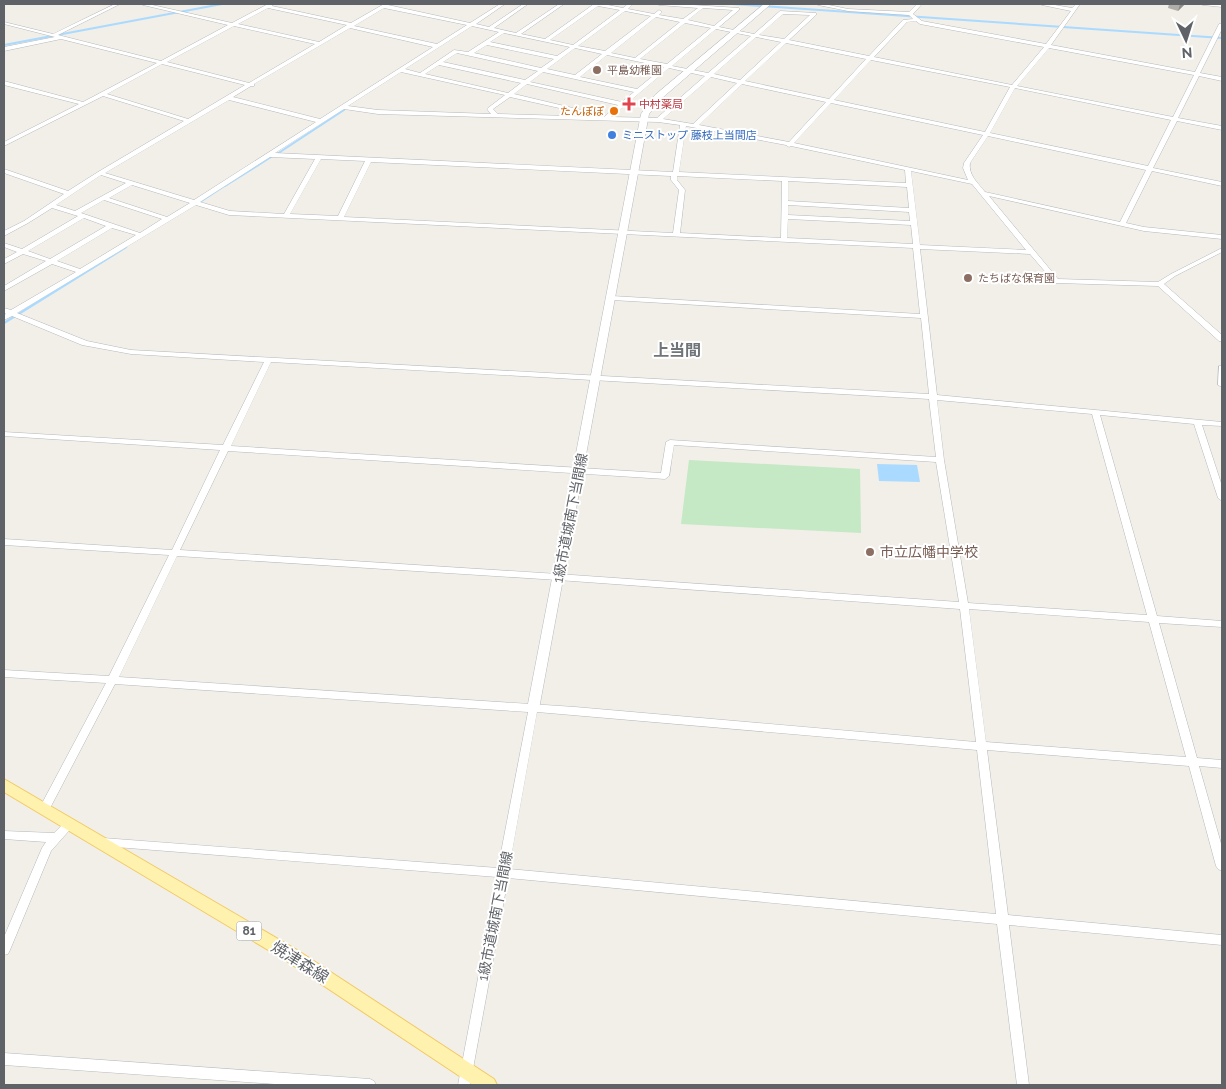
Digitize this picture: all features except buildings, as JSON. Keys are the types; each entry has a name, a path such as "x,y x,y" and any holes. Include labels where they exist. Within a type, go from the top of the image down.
{"main road":[{"name":"焼津森線","path":"4,786 290,955 465,1078 488,1085"}],"street":[{"path":"54,35 118,4"},
{"path":"143,4 320,44"},
{"path":"4,318 168,219 197,204 343,106 503,4"},
{"path":"489,29 526,4"},
{"path":"516,35 562,4"},
{"path":"545,41 597,4 1222,128"},
{"path":"497,116 490,109 631,4"},
{"path":"606,118 737,9 659,4"},
{"path":"576,77 669,4"},
{"path":"818,4 848,10 910,14 915,20"},
{"path":"910,14 920,4"},
{"path":"1042,4 1074,10"},
{"path":"1078,4 1047,47 1013,87 987,134 967,162 967,173 1056,281 1088,284 1160,284 1173,275 1222,250"},
{"path":"1203,4 1222,6"},
{"path":"4,144 84,104 269,5 438,46"},
{"path":"4,234 100,173 386,5 688,72 1222,184"},
{"path":"635,60 702,6"},
{"name":"1級市道城南下当間線","path":"465,1078 558,577 580,471 644,120 651,103 766,6"},
{"path":"658,120 782,12 814,14 694,126"},
{"path":"788,145 905,21 915,20 1047,47 1222,79"},
{"path":"4,23 252,85"},
{"path":"1122,224 1222,24"},
{"path":"469,54 502,32"},
{"path":"4,49 62,37"},
{"path":"486,43 557,58"},
{"path":"420,75 456,52 638,91"},
{"path":"439,63 623,104"},
{"path":"400,70 606,118"},
{"path":"4,83 84,104"},
{"path":"102,94 189,121"},
{"path":"229,98 320,122"},
{"path":"343,106 378,112 658,120 974,183"},
{"path":"676,235 682,190 674,180 683,124"},
{"path":"270,155 910,185"},
{"path":"286,216 319,158"},
{"path":"340,218 369,160"},
{"path":"908,170 940,460 964,606 1023,1085"},
{"path":"4,171 67,193"},
{"path":"100,173 229,213 1031,252"},
{"path":"784,240 785,179"},
{"path":"76,213 131,183"},
{"path":"982,193 1144,229 1222,237"},
{"path":"104,198 168,219"},
{"path":"785,203 913,210"},
{"path":"50,205 141,235"},
{"path":"903,210 905,223"},
{"path":"4,262 84,216"},
{"path":"784,217 914,223"},
{"path":"4,289 112,226"},
{"path":"4,245 80,271"},
{"path":"1160,284 1222,339"},
{"path":"612,298 924,316"},
{"path":"4,310 85,343 106,349 268,361 934,398 1222,424"},
{"path":"44,809 112,681 172,554 268,361"},
{"path":"1222,368 1222,385"},
{"path":"1096,412 1222,866"},
{"path":"1197,421 1222,498"},
{"path":"4,434 666,476 670,442 940,460"},
{"path":"4,542 558,577 1222,624"},
{"path":"4,673 714,722 980,746 1222,764"},
{"path":"4,950 47,848 70,824"},
{"path":"4,835 57,838"},
{"path":"100,842 503,873 1222,940"},
{"path":"4,1059 370,1085"}],"green space":[{"path":"689,460 860,469 861,533 681,524"}],"water":[{"path":"877,464 917,465 920,482 879,481"}],"waterway":[{"path":"4,45 222,4"},
{"path":"732,4 1222,38"},
{"path":"277,154 344,110"},
{"path":"225,186 271,157"},
{"path":"198,203 227,184"},
{"path":"4,323 126,247"}],"place":[{"name":"平島幼稚園","path":"597,70"},
{"name":"中村薬局","path":"629,104"},
{"name":"たんぽぽ","path":"614,111"},
{"name":"ミニストップ 藤枝上当間店","path":"612,135"},
{"name":"たちばな保育園","path":"968,278"},
{"name":"市立広幡中学校","path":"870,552"}],"district":[{"name":"上当間","path":"677,350"}]}
